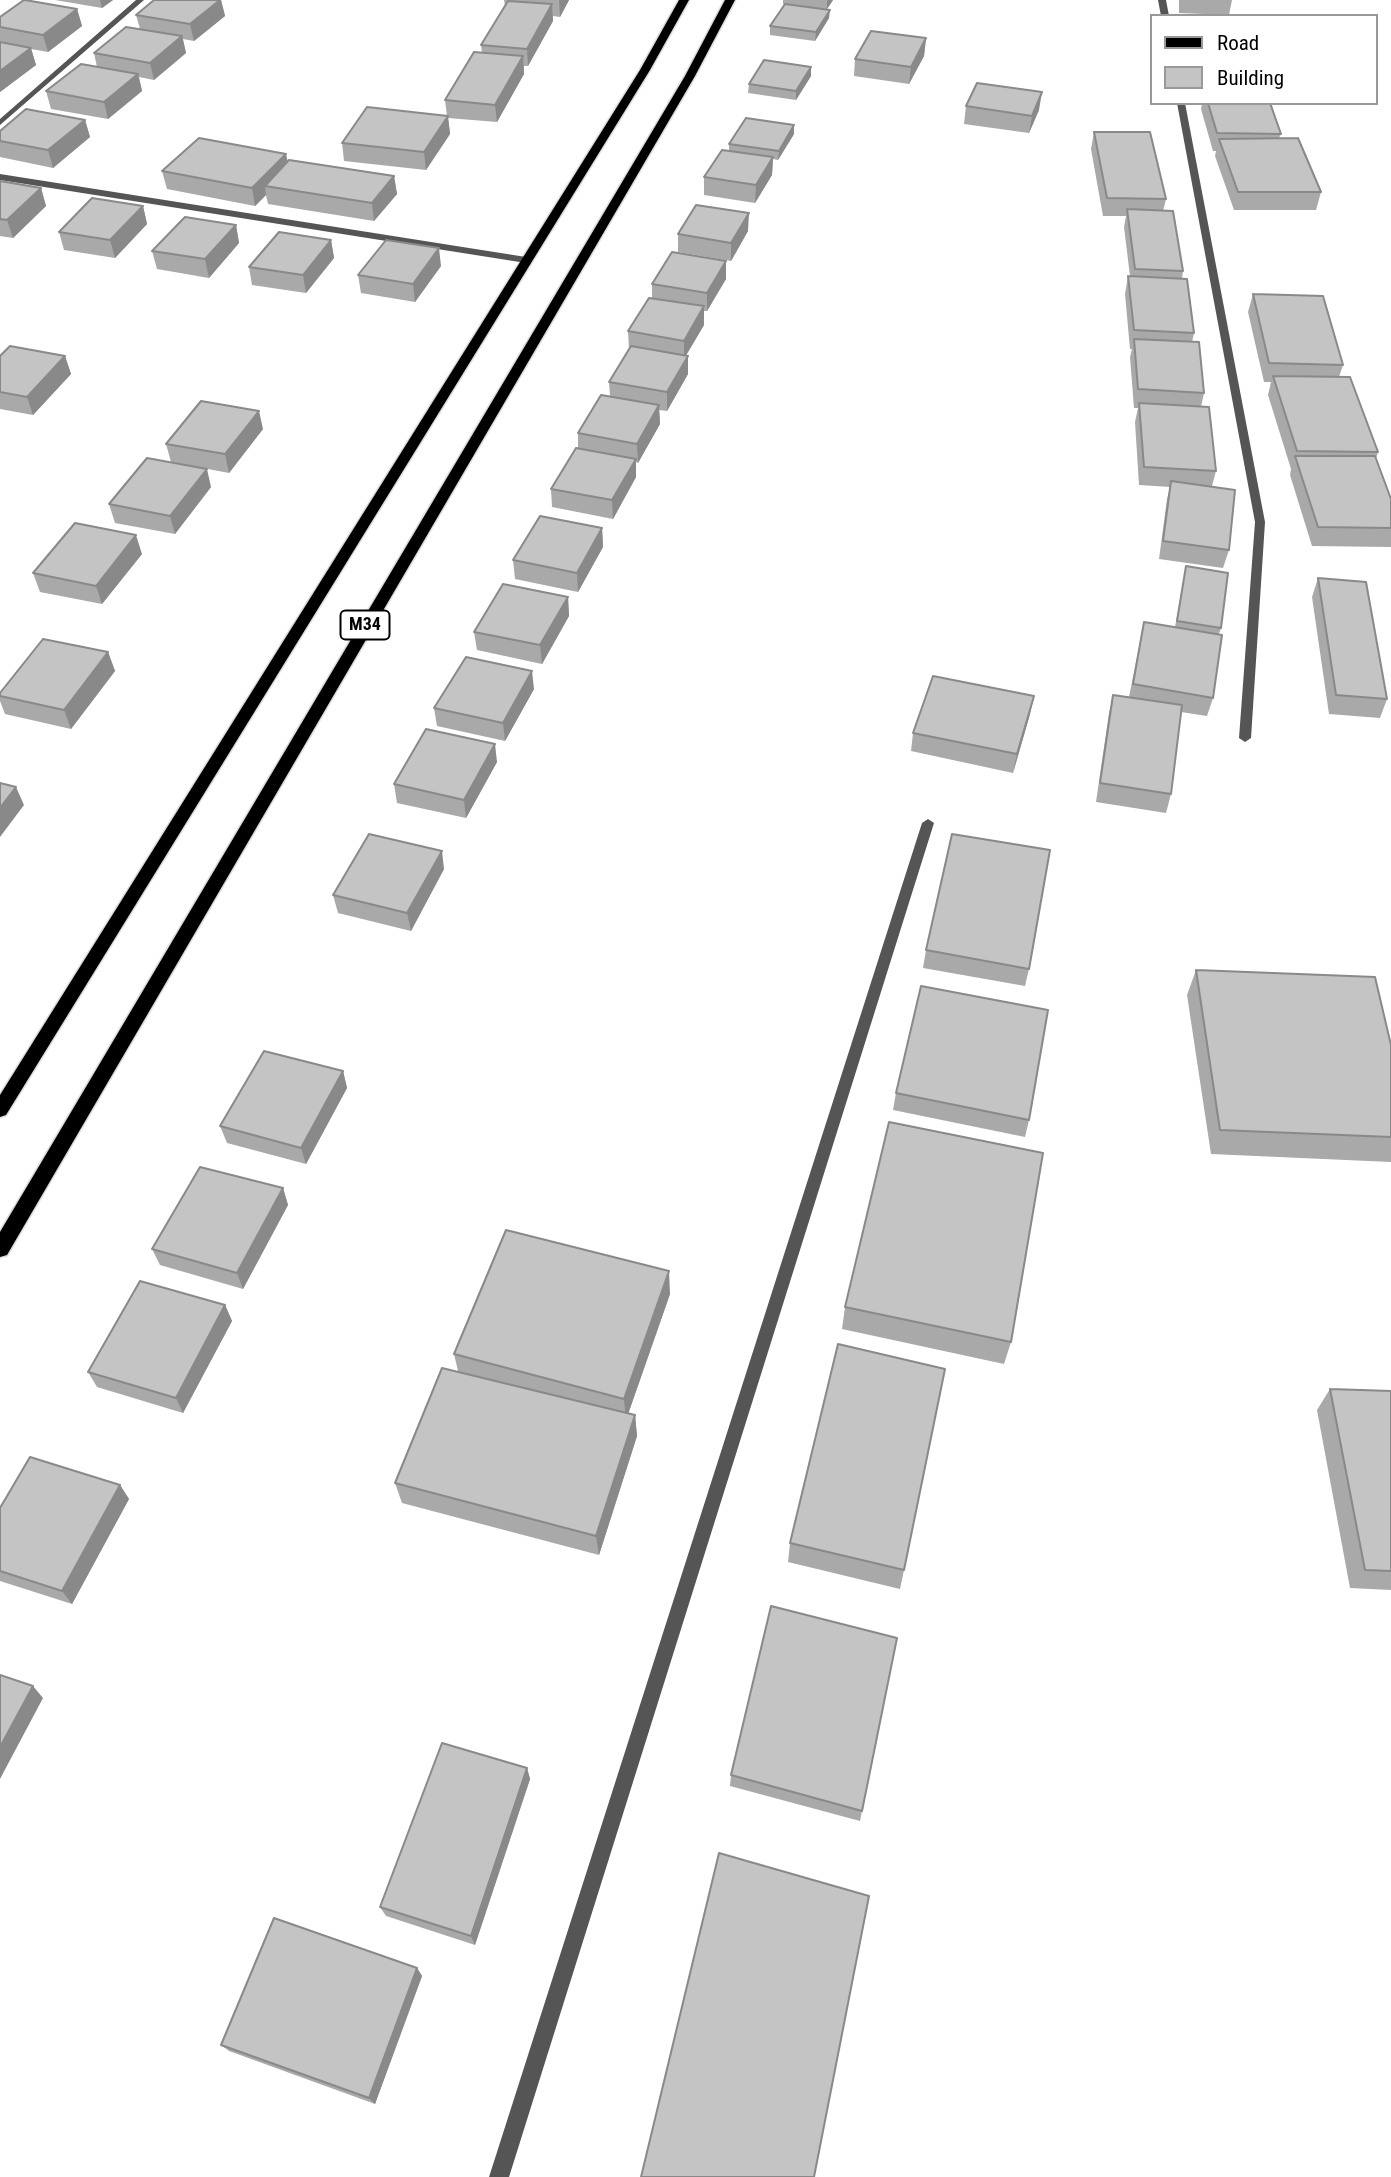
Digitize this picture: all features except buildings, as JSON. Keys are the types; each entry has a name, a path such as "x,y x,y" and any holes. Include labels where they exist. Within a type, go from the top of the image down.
{"main road":[{"name":"M34","path":"0,1110 645,70 684,0"},
{"name":"M34","path":"0,1249 690,76 730,0"}],"street":[{"path":"0,123 140,0"},
{"path":"1181,105 1259,522 1245,738"},
{"path":"0,177 526,260"},
{"path":"499,2177 928,823"}]}
